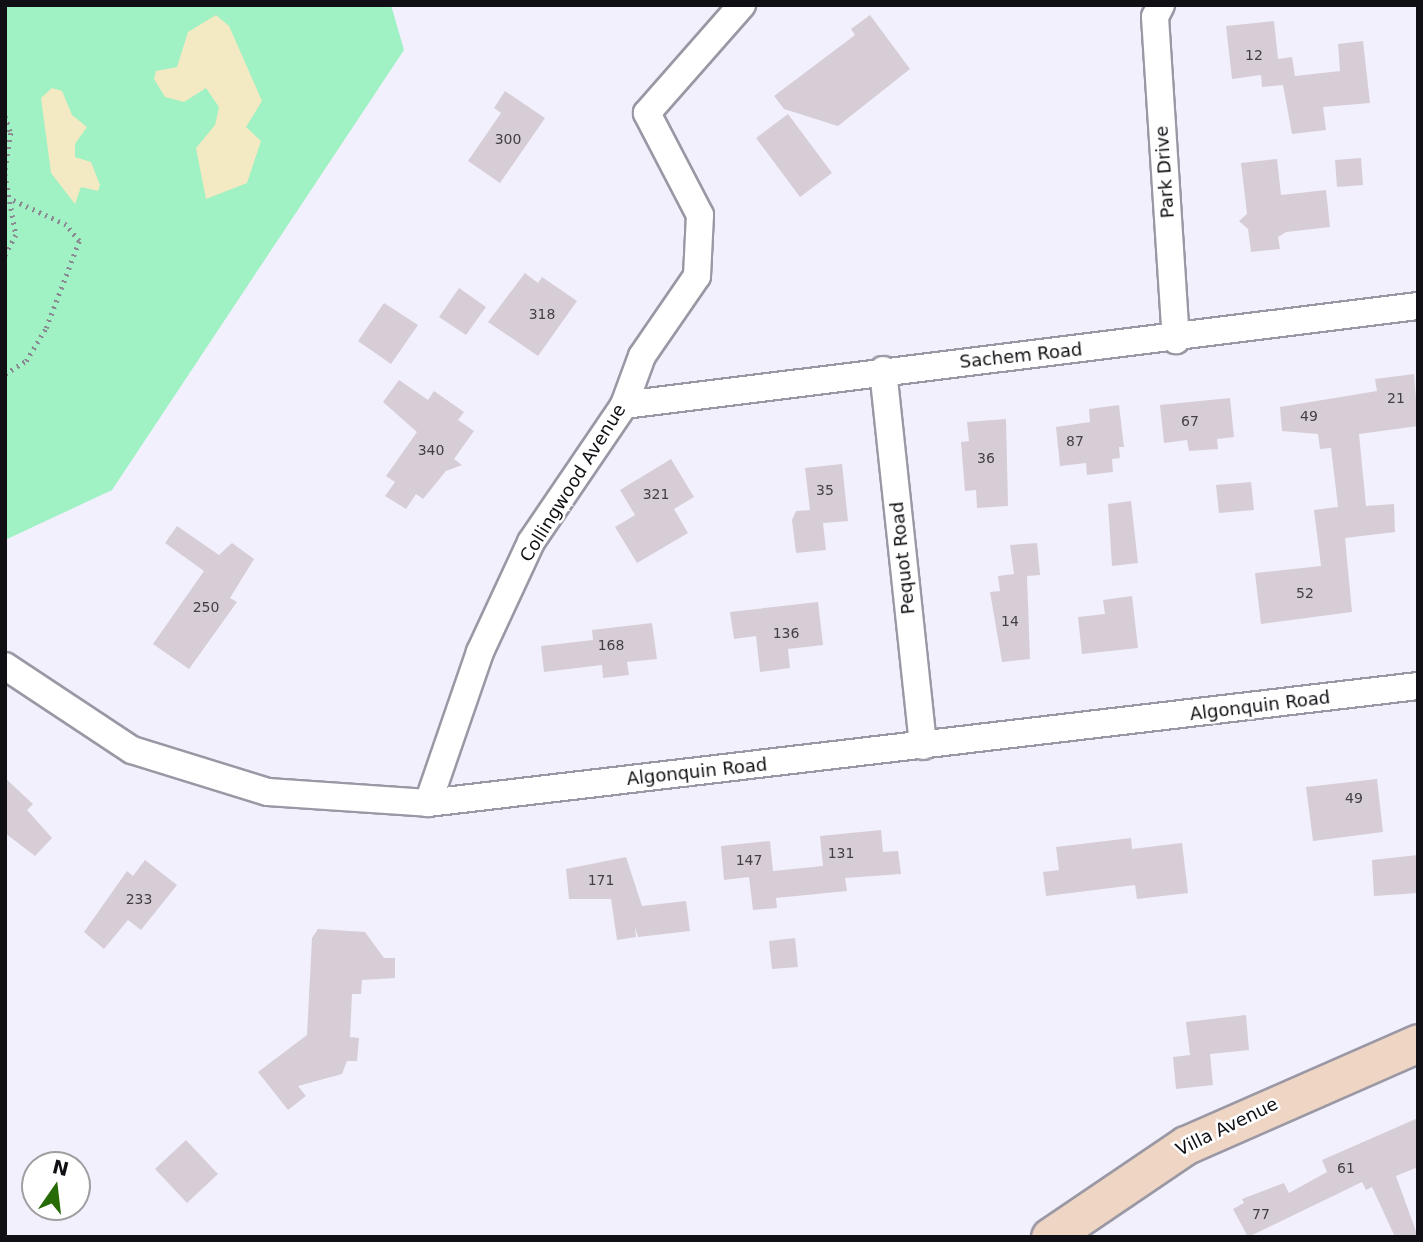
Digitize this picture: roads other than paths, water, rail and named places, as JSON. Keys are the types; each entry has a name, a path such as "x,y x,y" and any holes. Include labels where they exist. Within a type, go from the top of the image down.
{"main road":[{"name":"Villa Avenue","path":"1050,1237 1186,1145 1418,1043"}],"street":[{"name":"Collingwood Avenue","path":"428,803 481,652 531,542 624,405 642,356 698,276 700,215 647,113 742,5"},
{"name":"Park Drive","path":"1161,5 1155,16 1176,340"},
{"name":"Sachem Road","path":"624,405 883,369 1176,340 1418,306"},
{"name":"Pequot Road","path":"883,369 923,746"},
{"name":"Algonquin Road","path":"5,666 132,750 268,792 428,803 1418,686"}]}
